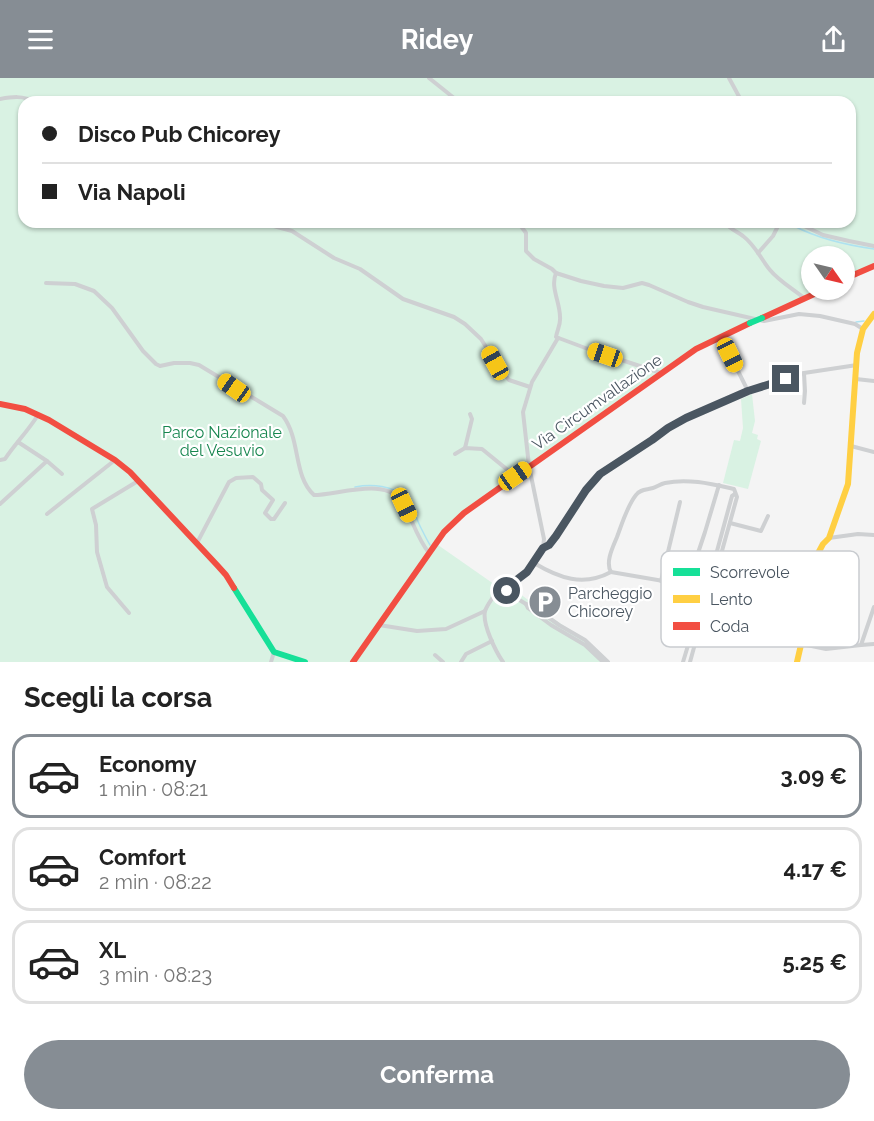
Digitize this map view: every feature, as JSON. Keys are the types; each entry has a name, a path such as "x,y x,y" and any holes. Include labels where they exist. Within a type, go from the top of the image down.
{"street":[{"path":"429,78 452,96"},
{"path":"729,78 739,96"},
{"path":"0,99 18,98"},
{"path":"281,228 292,231 334,258 360,269 403,299 454,317 465,324 481,339 504,375 513,382 530,387"},
{"path":"522,228 526,233 526,251 534,259 556,273 581,281 623,288 642,283 688,302 764,321 799,314 820,316 863,328"},
{"path":"729,228 741,234 759,253 770,270 801,296"},
{"path":"759,253 777,228"},
{"path":"808,228 823,235 874,246"},
{"path":"855,274 874,266"},
{"path":"507,591 510,585 525,574 543,548 544,539 529,466 524,412 530,387 558,338 556,334 561,320 554,281 556,273"},
{"path":"46,283 75,284 94,291 112,308 143,351 156,364 160,366 190,363 199,366 283,416 292,433 304,481 312,493 317,495 363,488 396,495 400,498 423,544 431,551"},
{"name":"Via Circumvallazione","path":"352,662 453,522 696,349 801,299"},
{"path":"819,551 829,538 848,484 857,353 863,328 874,314"},
{"path":"721,337 748,391"},
{"path":"558,338 661,374"},
{"path":"543,548 549,545 556,536 586,490 600,474 677,423 748,391 804,373 856,365"},
{"path":"804,373 804,403"},
{"path":"856,379 874,381"},
{"path":"0,404 25,410 57,425 115,460 139,480 226,575 274,652 305,662"},
{"path":"465,448 472,419 470,414"},
{"path":"0,460 5,459 38,415"},
{"path":"18,442 62,474"},
{"path":"851,446 874,452"},
{"path":"454,454 465,448 482,449 515,476"},
{"path":"47,514 115,460"},
{"path":"0,504 47,461"},
{"path":"197,543 229,482 233,479 253,477 261,484 262,490 273,500 265,512 271,519 274,519 285,503"},
{"path":"129,613 107,587 97,552 95,519 92,509 139,480"},
{"path":"611,572 608,567 611,555 637,494 663,483 698,482 734,489 737,497 722,551"},
{"path":"699,551 719,486"},
{"path":"718,551 732,496 735,494"},
{"path":"668,551 680,502"},
{"path":"730,523 761,531 768,516"},
{"path":"829,538 858,534 874,535"},
{"path":"534,563 556,575 571,579 599,578 611,572 661,581"},
{"path":"503,662 492,641 486,622 486,611 495,594 507,591 585,640 608,662"},
{"path":"526,604 551,625 585,645 603,662"},
{"path":"874,608 861,645 874,644"},
{"path":"378,625 417,631 446,629 486,611"},
{"path":"461,662 466,654 492,641"},
{"path":"683,662 688,647"},
{"path":"690,662 694,647"},
{"path":"797,662 801,647"},
{"path":"816,647 826,649 844,647"},
{"path":"270,662 274,652"},
{"path":"435,656 443,662"}],"green space":[{"name":"Parco Nazionale del Vesuvio","path":"0,78 874,78 874,268 855,277 855,246 801,246 801,300 806,300 692,353 517,476 455,523 438,545 501,589 511,587 589,642 610,662 0,662"},
{"path":"752,394 755,421 752,433 758,435 757,439 761,441 748,489 723,483 734,440 740,441 743,428 741,399"}],"waterway":[{"path":"798,228 833,241 874,249"},
{"path":"856,322 864,321"},
{"path":"355,487 382,487 395,490 410,505 430,545"}],"traffic: fast":[{"path":"750,323 762,318"},
{"path":"234,588 274,652 305,662"}],"traffic: slow":[{"path":"819,551 829,538 848,484 857,353 863,329 874,314"},
{"path":"797,662 800,647"}],"traffic: jam":[{"path":"855,274 874,266"},
{"path":"762,318 801,300"},
{"path":"353,662 444,532 464,513 696,349 750,323"},
{"path":"0,404 25,409 49,420 115,460 130,472 217,565 234,588"}],"place":[{"name":"Parcheggio Chicorey","path":"545,602"}],"route":[{"path":"507,591 510,585 527,572 543,548 549,545 586,490 600,474 686,418 748,391 786,379"}]}
